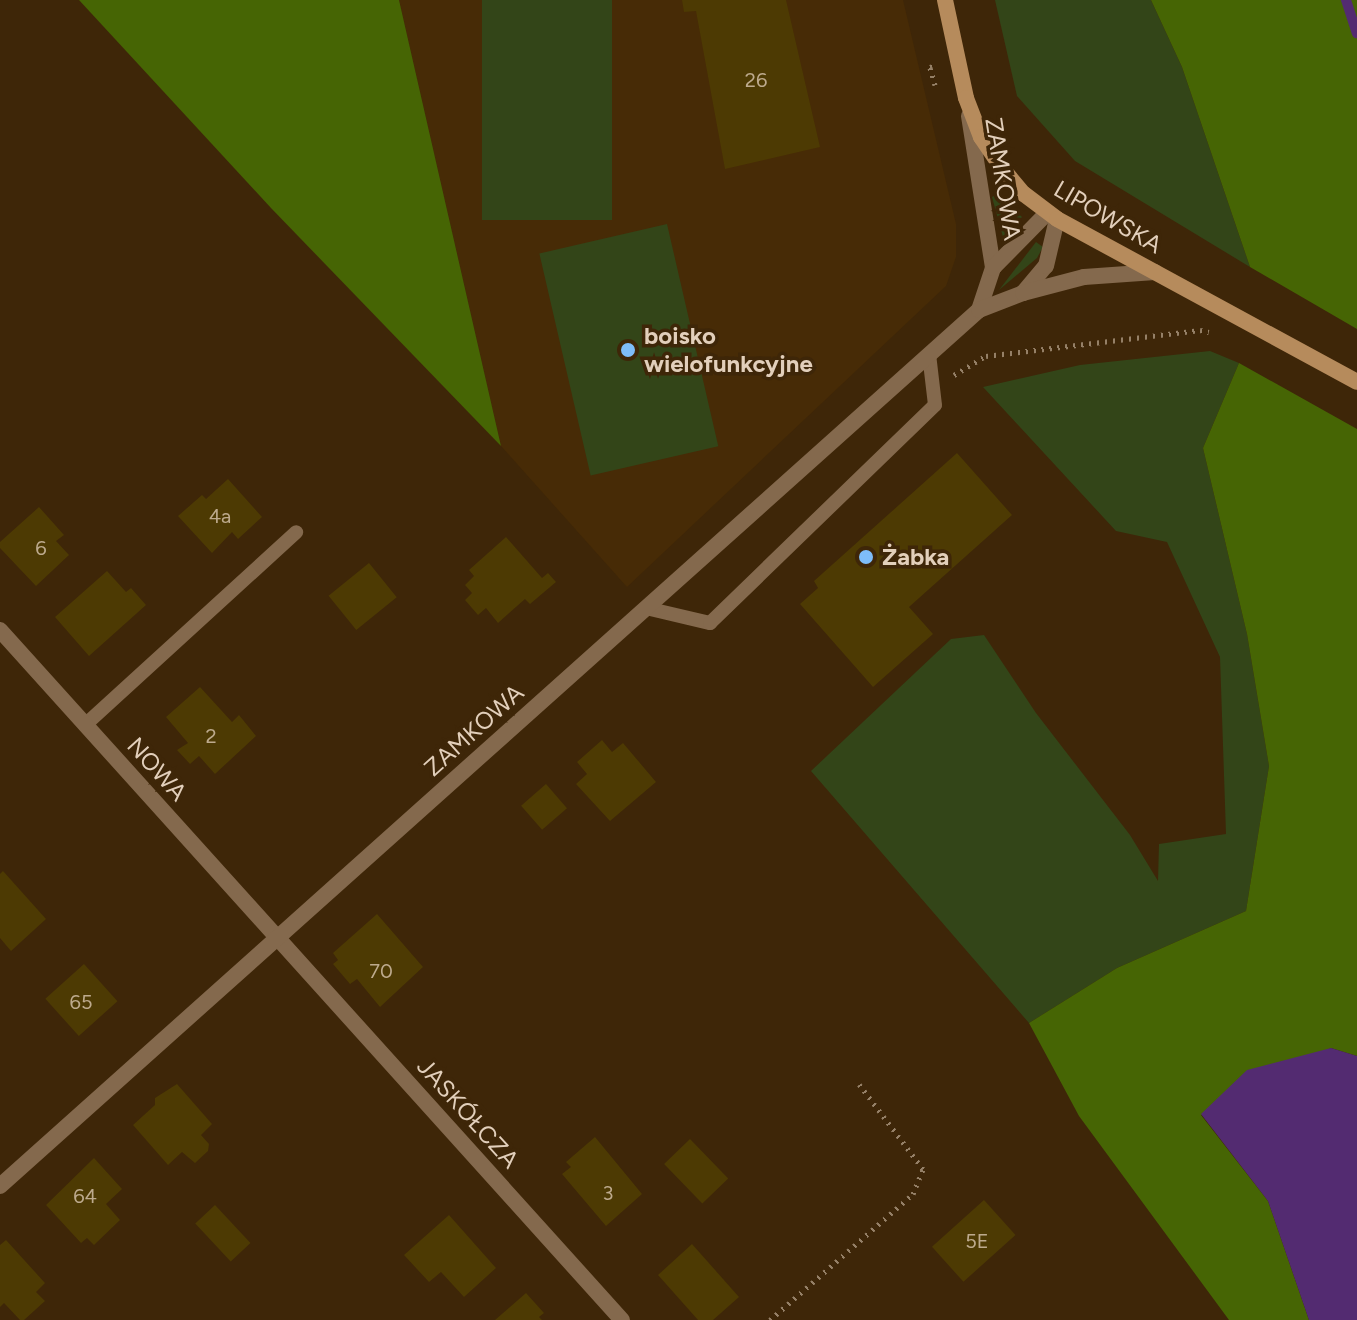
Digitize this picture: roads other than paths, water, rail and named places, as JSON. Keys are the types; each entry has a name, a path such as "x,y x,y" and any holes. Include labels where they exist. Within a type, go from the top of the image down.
{"street":[{"name":"LIPOWSKA","path":"945,0 966,98 981,137 1024,194 1053,216 1357,382"},
{"name":"ZAMKOWA","path":"966,98 993,268 979,310"},
{"name":"ZAMKOWA","path":"993,268 1053,216"},
{"name":"ZAMKOWA","path":"1023,293 1046,266 1053,216"},
{"name":"ZAMKOWA","path":"0,1186 979,310 1023,293 1084,277 1155,272"},
{"name":"NOWA","path":"0,630 278,939"},
{"name":"JASKÓŁCZA","path":"278,939 622,1320"}],"lane":[{"path":"646,608 710,623 935,405 929,354"},
{"path":"85,725 296,532"}],"waterway":[{"path":"1346,0 1357,33"}],"place":[{"name":"boisko wielofunkcyjne","path":"628,350"},
{"name":"Żabka","path":"866,557"}]}
